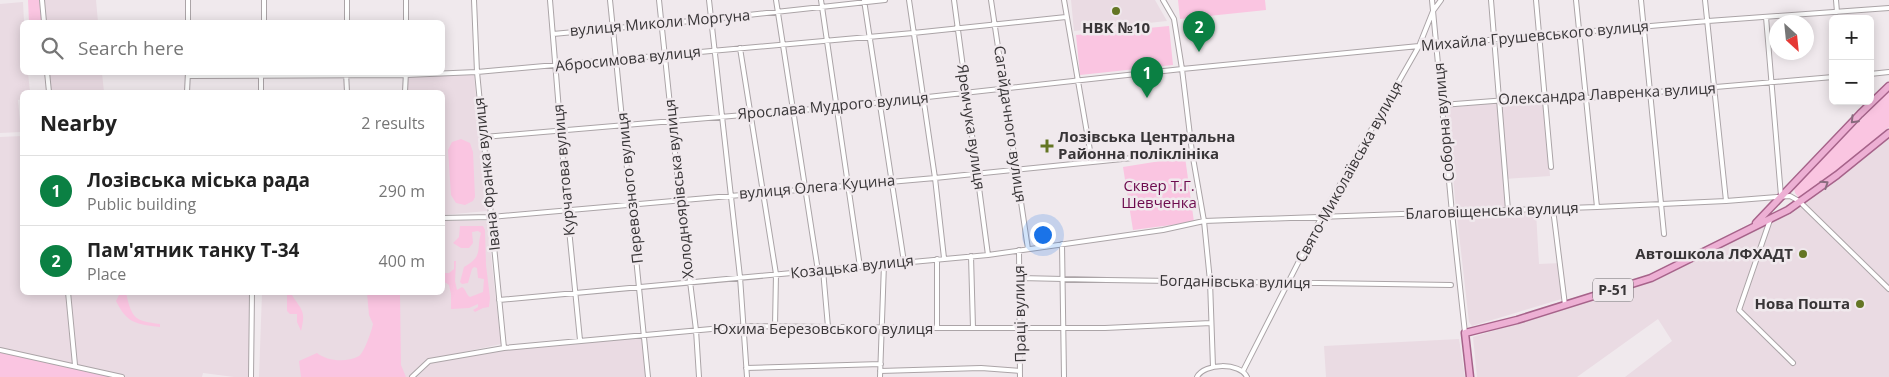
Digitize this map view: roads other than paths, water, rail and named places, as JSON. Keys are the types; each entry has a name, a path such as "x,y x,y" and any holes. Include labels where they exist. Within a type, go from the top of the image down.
{"main road":[{"name":"Р-51","path":"1753,226 1889,86"},
{"name":"Р-51","path":"1466,333 1651,278 1753,226 1770,220 1837,175 1889,133"},
{"path":"1466,333 1470,377"}],"street":[{"path":"42,0 44,20"},
{"path":"188,0 188,20"},
{"path":"264,0 264,20"},
{"path":"347,0 347,20"},
{"path":"406,0 406,20"},
{"name":"Івана Франка вулиця","path":"474,0 476,72 504,348"},
{"name":"Курчатова вулиця","path":"550,0 554,66 580,340"},
{"name":"Перевозного вулиця","path":"610,0 648,377"},
{"name":"Холодноярівська вулиця","path":"659,0 700,377"},
{"path":"710,0 740,278 747,377"},
{"path":"776,0 794,110 804,188 820,271 828,327"},
{"path":"821,0 860,267"},
{"name":"вулиця Миколи Моргуна","path":"553,34 885,0"},
{"path":"909,0 935,178 944,258"},
{"name":"Яремчука вулиця","path":"954,0 988,254"},
{"name":"Сагайдачного вулиця","path":"991,0 1028,249"},
{"path":"1064,0 1092,162"},
{"path":"1163,0 1174,19 1192,152 1204,221 1210,281 1213,368"},
{"name":"Соборна вулиця","path":"1432,0 1452,213 1466,333"},
{"name":"Свято-Миколаївська вулиця","path":"1243,371 1322,216 1419,46 1433,11 1441,0"},
{"path":"1490,0 1508,210"},
{"path":"1536,0 1551,167"},
{"path":"1576,0 1597,207"},
{"path":"1641,0 1664,234"},
{"path":"1705,0 1726,201"},
{"path":"1836,0 1837,12"},
{"path":"864,1 904,262"},
{"name":"Михайла Грушевського вулиця","path":"1182,68 1708,21 1889,8"},
{"name":"Абросимова вулиця","path":"445,73 554,66 1066,17"},
{"path":"1766,17 1781,197"},
{"path":"740,48 776,274 775,326"},
{"name":"Ярослава Мудрого вулиця","path":"484,137 836,107 1182,68"},
{"path":"1874,74 1889,72"},
{"path":"48,75 49,90"},
{"path":"188,75 188,90"},
{"path":"261,75 261,90"},
{"path":"346,75 347,90"},
{"path":"405,90 406,75"},
{"name":"Олександра Лавренка вулиця","path":"1442,104 1544,97 1587,98 1829,77"},
{"name":"вулиця Олега Куцина","path":"445,218 491,217 891,180 935,178 1192,152"},
{"name":"Благовіщенська вулиця","path":"1204,221 1553,209 1790,196 1800,201"},
{"path":"1800,201 1889,289"},
{"path":"1553,209 1565,305"},
{"path":"1770,220 1739,310 1793,363"},
{"name":"Козацька вулиця","path":"499,300 971,256 1163,230 1204,221"},
{"path":"1062,244 1065,327 1064,377"},
{"name":"Праці вулиця","path":"1019,250 1020,377"},
{"path":"971,256 973,328"},
{"path":"937,259 937,328"},
{"path":"880,377 884,264"},
{"name":"Богданівська вулиця","path":"1020,278 1451,284"},
{"path":"68,295 75,366"},
{"path":"251,377 252,295"},
{"name":"Юхима Березовського вулиця","path":"412,377 429,362 504,348 744,326 1105,328 1211,323"},
{"path":"0,350 122,377"},
{"path":"746,368 881,364"},
{"path":"1197,377 1203,369 1236,367 1243,371 1247,377"},
{"path":"880,370 982,368 1020,371"}],"place":[{"name":"НВК №10","path":"1116,11"},
{"name":"Пам'ятник танку Т-34","path":"1199,52"},
{"name":"Лозівська міська рада","path":"1147,98"},
{"name":"Лозівська Центральна Районна поліклініка","path":"1047,146"},
{"name":"Автошкола ЛФХАДТ","path":"1803,254"},
{"name":"Нова Пошта","path":"1860,304"}],"park label":[{"name":"Сквер Т.Г. Шевченка","path":"1159,194"}]}
